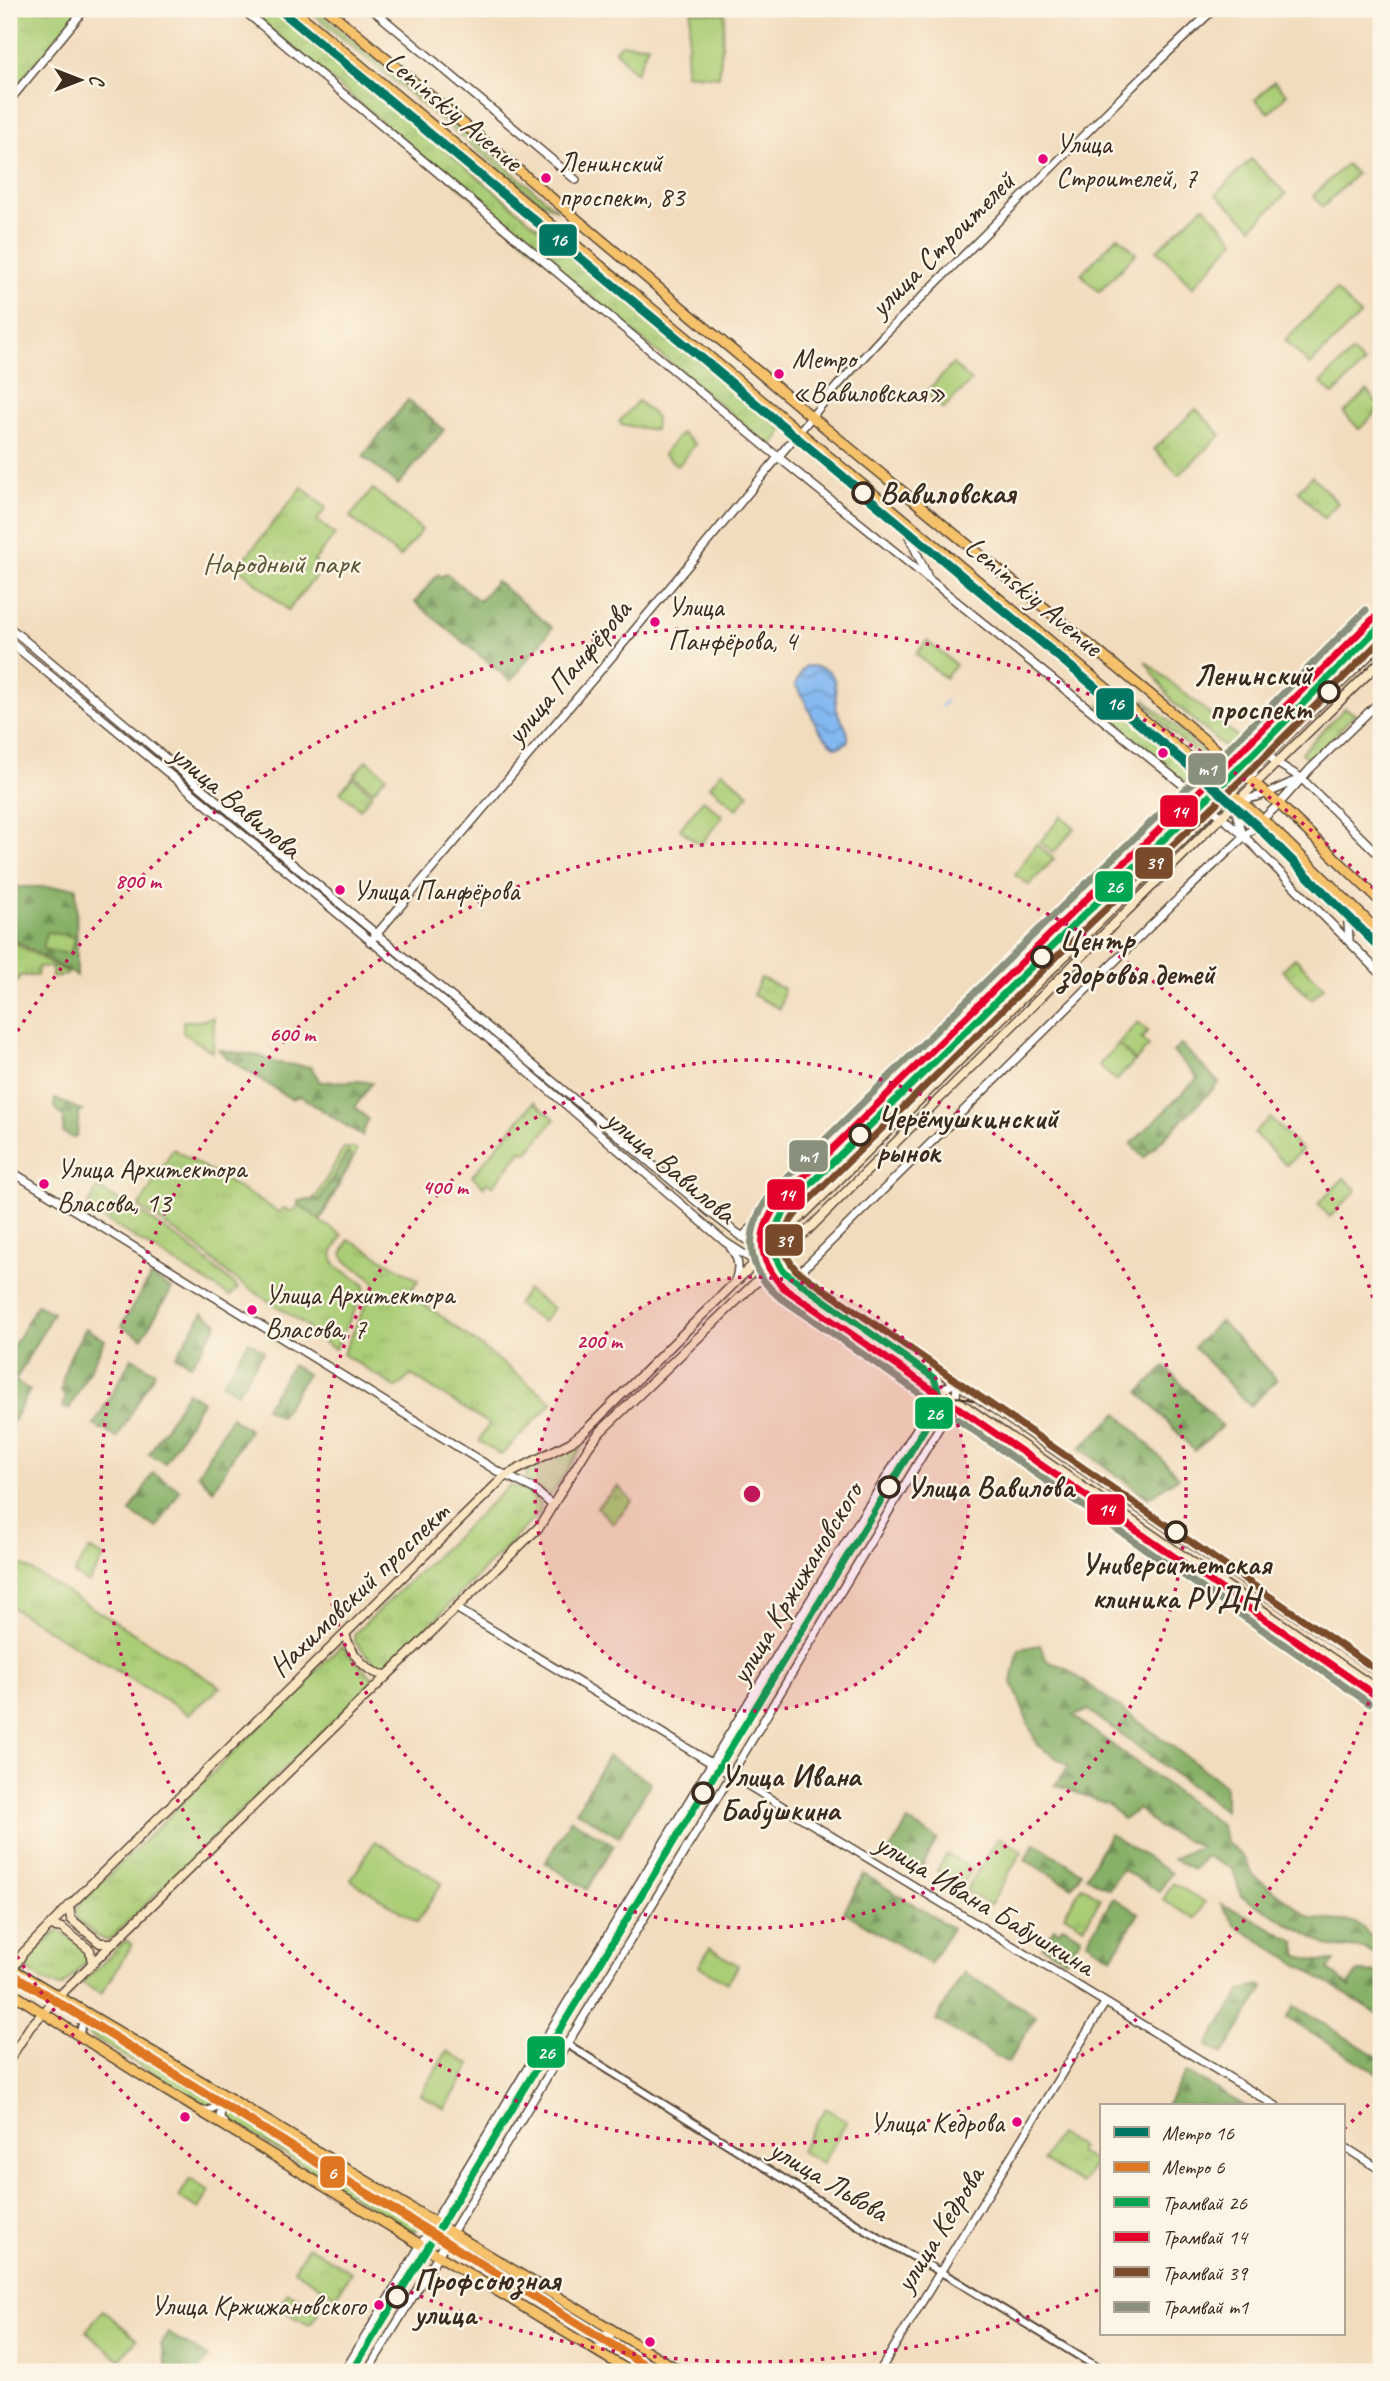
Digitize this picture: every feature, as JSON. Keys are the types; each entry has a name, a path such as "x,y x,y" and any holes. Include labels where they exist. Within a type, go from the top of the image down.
{"main road":[{"name":"Leninskiy Avenue","path":"293,9 1212,776 1381,934"},
{"name":"Leninskiy Avenue","path":"327,9 812,416 1228,760 1250,773 1255,783 1381,902"},
{"path":"1234,799 1250,773 1381,643"},
{"path":"9,2058 30,2027 111,1943 540,1526 600,1432 778,1260 1217,813 1277,763 1381,661"},
{"name":"Нахимовский проспект","path":"10,1970 69,1906 505,1476 571,1442 585,1431 1068,954 1217,813"},
{"name":"улица Вавилова","path":"765,1253 799,1273 1381,1674"},
{"name":"улица Вавилова","path":"756,1262 1381,1692"},
{"path":"345,1634 351,1650 361,1661 377,1674 387,1675"},
{"path":"69,1906 71,1919 100,1943 111,1943"},
{"path":"50,1926 62,1928 90,1950 92,1963"},
{"path":"10,1970 215,2089 682,2372"},
{"path":"9,1991 87,2042 631,2372"}],"street":[{"path":"9,101 85,9"},
{"path":"242,9 778,457 1243,835 1381,974"},
{"path":"372,9 576,180"},
{"name":"улица Строителей","path":"800,431 883,335 1214,9"},
{"name":"улица Панфёрова","path":"370,942 800,431"},
{"path":"900,515 929,579"},
{"path":"742,1237 1381,613"},
{"name":"улица Вавилова","path":"9,627 708,1211 765,1253"},
{"name":"улица Вавилова","path":"9,641 513,1059 725,1242 756,1262"},
{"path":"755,1283 768,1278 794,1277 799,1273 1243,835 1279,804 1301,778 1381,700"},
{"path":"1249,739 1277,763 1301,778 1381,857"},
{"path":"1249,739 1250,773"},
{"path":"1243,835 1234,799 1247,799 1301,778"},
{"path":"1339,893 1347,909 1347,936 1350,943"},
{"path":"1050,935 1068,954"},
{"path":"9,1170 505,1476 534,1489 553,1506"},
{"path":"768,1270 765,1253 774,1207"},
{"path":"702,1222 710,1222 708,1211"},
{"path":"725,1242 739,1261 739,1273 735,1282"},
{"path":"941,1390 957,1382"},
{"name":"улица Кржижановского","path":"367,2372 731,1776 956,1400 957,1382"},
{"name":"улица Кржижановского","path":"344,2372 826,1574 941,1390"},
{"name":"улица Ивана Бабушкина","path":"456,1608 1273,2104"},
{"name":"улица Кедрова","path":"879,2372 1105,2003"},
{"path":"87,2042 80,2032 82,2024 90,2019 99,2021"},
{"name":"улица Львова","path":"567,2044 869,2232 1105,2372"},
{"path":"198,2109 207,2111 215,2107 218,2098 215,2089"},
{"path":"226,2126 220,2118 221,2108 228,2102 240,2104"},
{"path":"1344,2147 1381,2170"},
{"path":"591,2348 598,2350 608,2345 611,2334 604,2326"},
{"path":"651,2372 659,2364 670,2365"}],"green space":[{"path":"9,9 81,9 9,96"},
{"path":"247,9 276,9 783,431 771,447"},
{"path":"307,9 315,9 558,210 539,201"},
{"path":"691,11 725,14 719,77 685,74"},
{"path":"621,44 648,45 636,74 615,50"},
{"path":"1274,81 1287,94 1269,113 1255,100"},
{"path":"1251,159 1286,194 1252,227 1216,194"},
{"path":"1346,164 1356,174 1323,207 1313,196"},
{"path":"1204,206 1235,240 1193,287 1157,250"},
{"path":"1118,236 1136,253 1099,292 1081,274"},
{"path":"1336,290 1360,315 1310,365 1285,340"},
{"path":"1352,352 1364,364 1333,395 1321,383"},
{"path":"953,364 971,381 943,409 926,392"},
{"path":"1367,391 1381,408 1359,429 1344,413"},
{"path":"408,400 444,430 398,485 363,456"},
{"path":"638,401 656,417 655,430 622,425 619,422"},
{"path":"1196,409 1221,435 1179,475 1154,449"},
{"path":"681,433 695,444 678,466 663,454"},
{"path":"1312,476 1338,503 1324,518 1298,491"},
{"name":"Народный парк","path":"302,487 326,508 317,520 335,535 314,561 323,568 288,610 238,567"},
{"path":"373,489 422,530 400,557 350,517"},
{"path":"446,573 479,601 496,581 552,628 511,681 415,602 438,574 442,577"},
{"path":"927,641 956,665 945,678 916,654"},
{"path":"1145,661 1240,739 1240,744 1229,751 1173,702"},
{"path":"1107,698 1203,778 1204,783 1194,791 1097,709"},
{"path":"1144,699 1218,766 1213,768 1163,724"},
{"path":"1345,708 1355,714 1310,761 1301,753"},
{"path":"367,760 386,776 373,791 354,775"},
{"path":"722,771 749,794 737,809 710,786"},
{"path":"353,777 372,794 360,809 340,792"},
{"path":"703,800 723,816 700,845 680,829"},
{"path":"1062,816 1075,828 1053,853 1040,842"},
{"path":"1036,844 1054,859 1029,885 1015,875"},
{"path":"9,887 76,887 77,976 9,937"},
{"path":"46,932 74,937 70,954 43,949"},
{"path":"9,940 68,973 67,975 52,977 52,967 38,967 37,976 19,976 18,981 9,982"},
{"path":"1295,958 1324,987 1312,999 1282,970"},
{"path":"761,978 784,989 780,1009 753,995"},
{"path":"214,1017 213,1052 183,1033 183,1021 200,1021"},
{"path":"1138,1022 1148,1031 1141,1039 1149,1046 1135,1061 1118,1044"},
{"path":"1118,1044 1135,1061 1116,1081 1099,1065"},
{"path":"1181,1044 1219,1083 1144,1158 1131,1144 1198,1078 1173,1052"},
{"path":"219,1050 260,1056 276,1063 311,1067 320,1082 372,1083 355,1107 368,1119 362,1136 300,1096 291,1099"},
{"path":"55,1099 83,1111 79,1113 77,1135 73,1138 63,1133 64,1118 54,1106"},
{"path":"534,1102 555,1119 527,1153 522,1150 493,1186 487,1182 484,1187 472,1176"},
{"path":"1270,1118 1302,1150 1286,1165 1254,1133"},
{"path":"344,1148 354,1148 357,1151 320,1221 342,1235 332,1254 335,1265 365,1285 335,1349 309,1334 307,1326 229,1275 198,1247 139,1207 173,1149 279,1212 283,1208 292,1212 317,1195"},
{"path":"348,1152 352,1158 320,1220 298,1204 298,1201 320,1199"},
{"path":"1344,1178 1357,1190 1330,1217 1318,1204"},
{"path":"97,1188 144,1215 194,1250 238,1288 230,1296 89,1210 87,1208"},
{"path":"349,1239 418,1280 409,1294 553,1402 501,1455 479,1441 489,1424 411,1375 397,1388 343,1354 375,1284 342,1254"},
{"path":"151,1276 172,1289 142,1338 121,1326"},
{"path":"527,1290 553,1308 543,1322 517,1305"},
{"path":"37,1305 53,1313 15,1381 30,1390 9,1428 9,1353"},
{"path":"203,1313 218,1323 191,1365 176,1356"},
{"path":"1220,1321 1277,1380 1250,1406 1194,1347"},
{"path":"86,1328 105,1340 69,1409 62,1407 66,1396 61,1392 62,1382 69,1358"},
{"path":"249,1341 264,1351 237,1393 222,1384"},
{"path":"132,1358 155,1372 117,1438 94,1425"},
{"path":"292,1365 307,1374 280,1417 265,1408"},
{"path":"1165,1367 1222,1426 1195,1451 1139,1392"},
{"path":"187,1392 202,1401 165,1463 149,1454"},
{"path":"1118,1413 1179,1477 1148,1498 1080,1448"},
{"path":"231,1417 249,1430 213,1490 198,1474"},
{"path":"590,1435 551,1495 526,1481 526,1473"},
{"path":"153,1473 180,1490 157,1528 130,1512"},
{"path":"510,1485 532,1496 541,1507 540,1512 389,1667 379,1668 354,1641 355,1633"},
{"path":"618,1486 632,1501 613,1523 597,1507"},
{"path":"89,1549 104,1557 88,1583 74,1574"},
{"path":"9,1557 221,1687 189,1714 9,1606"},
{"path":"1040,1645 1047,1661 1064,1667 1225,1785 1225,1811 1088,1710 1073,1716 1221,1825 1227,1843 1245,1859 1253,1875 1312,1919 1356,1922 1381,1946 1381,1958 1365,1948 1329,1947 1241,1896 1233,1869 1206,1856 1193,1870 1173,1859 1200,1846 1156,1826 1139,1809 1123,1819 1108,1804 1055,1785 1069,1766 1037,1745 1012,1682 1019,1649"},
{"path":"341,1646 375,1680 108,1941 96,1936 76,1918 75,1909"},
{"path":"608,1756 651,1782 619,1837 576,1811"},
{"path":"571,1819 614,1845 587,1889 545,1863"},
{"path":"908,1821 937,1839 920,1870 889,1852"},
{"path":"1110,1834 1171,1873 1159,1892 1122,1869 1109,1889 1086,1876"},
{"path":"999,1837 1022,1851 990,1905 966,1891"},
{"path":"375,1841 442,1883 417,1922 351,1880"},
{"path":"1035,1843 1081,1872 1072,1887 1025,1860"},
{"path":"947,1854 972,1869 962,1886 937,1871"},
{"path":"864,1874 952,1928 930,1964 844,1912"},
{"path":"1173,1883 1205,1902 1195,1919 1163,1900"},
{"path":"1082,1886 1101,1898 1084,1927 1064,1915"},
{"path":"1113,1898 1139,1913 1112,1957 1087,1942"},
{"path":"1221,1904 1295,1942 1298,1956 1318,1961 1335,1961 1328,1969 1351,1988 1349,1983 1358,1972 1381,1973 1381,2016 1236,1926"},
{"path":"1063,1926 1081,1937 1066,1960 1042,1947 1054,1928 1059,1931"},
{"path":"58,1930 88,1951 87,1961 62,1987 41,1979 25,1964"},
{"path":"126,1940 132,1945 101,1994 82,1983"},
{"path":"710,1948 738,1965 727,1983 699,1966"},
{"path":"964,1972 1036,2016 1008,2063 936,2020"},
{"path":"1260,1985 1264,1988 1223,2054 1207,2045 1242,1990"},
{"path":"1295,2006 1381,2059 1381,2076 1287,2018"},
{"path":"89,2026 214,2095 214,2102 207,2106 88,2034"},
{"path":"447,2051 471,2065 445,2109 421,2095"},
{"path":"1186,2072 1242,2104 1167,2104"},
{"path":"233,2106 421,2221 414,2233 225,2118 225,2109"},
{"path":"825,2108 847,2121 822,2164 800,2151"},
{"path":"1058,2134 1081,2147 1078,2152 1095,2162 1082,2184 1043,2160"},
{"path":"190,2179 210,2191 199,2209 179,2197"},
{"path":"308,2246 351,2272 336,2296 294,2270"},
{"path":"288,2292 317,2308 318,2313 311,2323 307,2324 281,2309 280,2304"},
{"path":"103,2310 137,2339 120,2360 86,2331"},
{"path":"168,2333 208,2357 198,2372 168,2372 161,2345"}],"water":[{"path":"806,666 824,669 834,679 837,710 848,737 848,741 842,746 836,747 821,733 795,685"}],"waterway":[{"path":"941,707 946,701"}],"tram line":[{"name":"т1","path":"1366,610 1223,754 1069,900 775,1189 758,1216 752,1243 757,1270 777,1295 1369,1703"},
{"name":"14","path":"1374,618 783,1197 768,1220 762,1242 767,1264 783,1287 1375,1695"},
{"name":"26","path":"352,2372 937,1408 939,1393 934,1378 783,1271 774,1245 779,1220 790,1204 1084,915 1238,769 1381,625"},
{"name":"39","path":"1381,640 798,1211 788,1226 784,1240 786,1255 796,1270 1381,1673"},
{"path":"935,1412 952,1398 974,1401"}],"metro line":[{"name":"16","path":"279,9 1206,780 1256,825 1381,949"},
{"name":"6","path":"9,1972 656,2372"}],"place":[{"name":"Улица Строителей, 7","path":"1043,159"},
{"name":"Ленинский проспект, 83","path":"546,178"},
{"name":"Метро «Вавиловская»","path":"779,374"},
{"name":"Вавиловская","path":"863,493"},
{"name":"Улица Панфёрова, 4","path":"655,622"},
{"name":"Ленинский проспект","path":"1329,692"},
{"name":"Улица Панфёрова","path":"340,890"},
{"name":"Центр здоровья детей","path":"1042,957"},
{"name":"Черёмушкинский рынок","path":"860,1135"},
{"name":"Улица Архитектора Власова, 13","path":"44,1184"},
{"name":"Улица Архитектора Власова, 7","path":"252,1310"},
{"name":"Улица Вавилова","path":"889,1487"},
{"name":"Университетская клиника РУДН","path":"1176,1532"},
{"name":"Улица Ивана Бабушкина","path":"703,1793"},
{"name":"Улица Кедрова","path":"1017,2122"},
{"name":"Профсоюзная улица","path":"397,2297"},
{"name":"Улица Кржижановского","path":"379,2305"}]}
